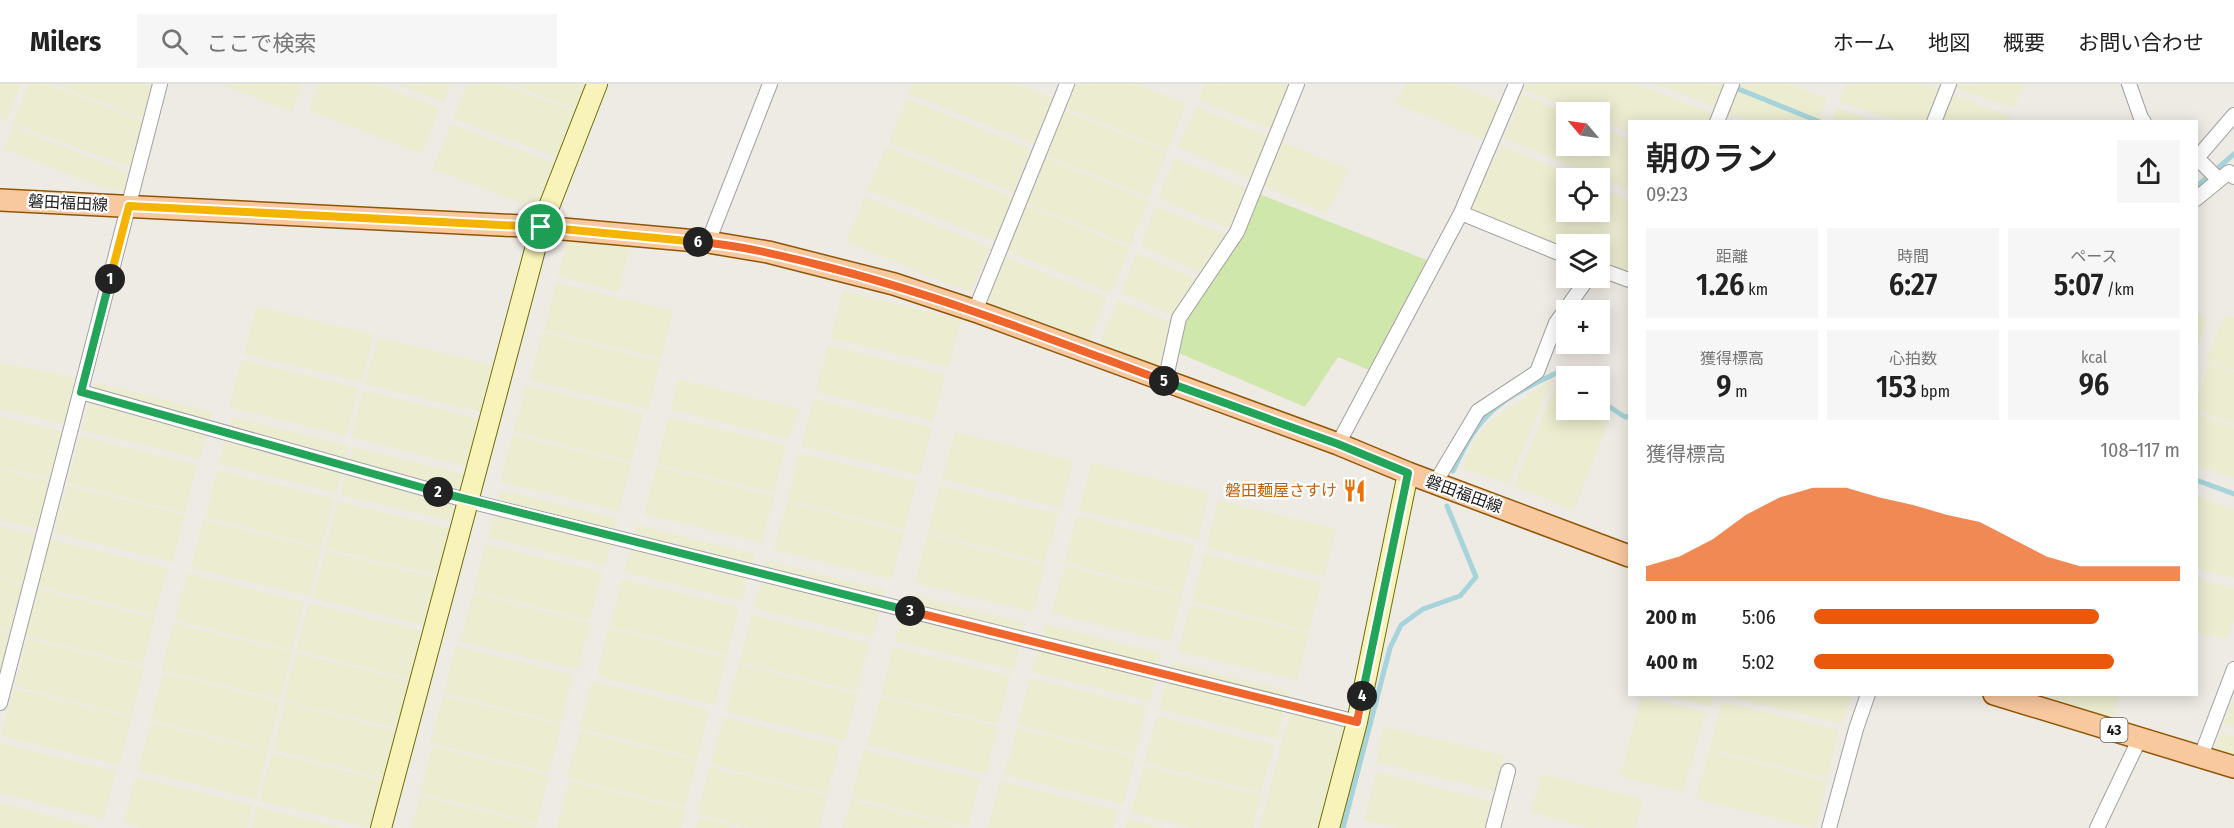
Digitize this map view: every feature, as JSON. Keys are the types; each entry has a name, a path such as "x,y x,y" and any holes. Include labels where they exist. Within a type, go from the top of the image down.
{"main road":[{"name":"磐田福田線","path":"0,200 541,227 708,243 768,252 894,284 975,311 1338,444 1408,473 1628,556"},
{"name":"43","path":"2001,696 2234,767"}],"street":[{"path":"0,703 160,84"},
{"path":"381,828 541,227 597,84"},
{"path":"708,243 770,84"},
{"path":"975,311 1067,84"},
{"path":"1164,382 1179,318 1237,232 1298,84"},
{"path":"1338,444 1461,213 1516,84"},
{"path":"1935,120 1949,84"},
{"path":"2129,84 2142,120"},
{"path":"1718,120 1730,89"},
{"path":"2198,156 2234,114"},
{"path":"2198,160 2219,180"},
{"path":"2198,197 2229,172 2234,177"},
{"path":"1461,213 1556,252"},
{"path":"1610,273 1628,280"},
{"path":"1435,483 1478,411 1537,372 1556,323 1581,288"},
{"path":"81,392 469,501 1357,722"},
{"path":"1329,828 1357,722 1408,473"},
{"path":"2201,756 2234,669"},
{"path":"1829,828 1867,696"},
{"path":"2097,828 2140,738"},
{"path":"1493,828 1508,771"}],"green space":[{"path":"0,84 21,84 6,122 0,120"},
{"path":"29,84 46,84 144,121 138,170 12,124"},
{"path":"54,84 158,84 144,119"},
{"path":"220,84 302,84 292,112"},
{"path":"319,84 377,84 440,108 422,154 309,110"},
{"path":"396,84 450,84 444,102"},
{"path":"467,84 503,84 585,115 567,161 453,118"},
{"path":"510,84 596,84 585,113"},
{"path":"912,84 1017,84 1053,98 1034,144 908,93"},
{"path":"1064,84 1137,84 1186,104 1168,150 1056,104"},
{"path":"1205,84 1284,84 1296,89 1279,132 1198,101"},
{"path":"1405,84 1455,84 1509,105 1490,143 1396,103"},
{"path":"1527,84 1637,84 1728,120 1628,120 1628,132 1610,124 1610,102 1556,102 1525,90"},
{"path":"1655,84 1789,84 1827,99 1818,120 1748,120"},
{"path":"1846,84 1925,84 2011,117 2010,120 1896,120 1839,102"},
{"path":"1943,84 2025,84 2014,108"},
{"path":"1523,94 1556,109 1556,156 1610,156 1610,132 1628,140 1628,190 1610,182 1610,168 1576,168 1504,138"},
{"path":"907,99 1031,149 1014,192 889,142"},
{"path":"1055,107 1167,152 1149,197 1036,152"},
{"path":"1196,107 1349,169 1327,214 1178,147"},
{"path":"1837,108 1871,120 1832,120"},
{"path":"451,124 563,166 545,213 433,169"},
{"path":"14,127 132,174 127,192 101,187 4,149"},
{"path":"1501,145 1556,168 1556,222 1610,222 1610,192 1628,200 1628,280 1610,272 1610,234 1556,234 1556,251 1467,216"},
{"path":"886,147 1013,197 994,241 868,190"},
{"path":"1037,155 1149,200 1130,245 1019,200"},
{"path":"1175,158 1254,192 1237,232 1158,198"},
{"path":"1254,192 1434,263 1369,370 1338,357 1305,407 1172,350 1187,307"},
{"path":"865,197 990,247 971,293 846,242"},
{"path":"1018,202 1130,248 1111,293 998,247"},
{"path":"1155,206 1233,237 1207,276 1141,246"},
{"path":"571,229 630,245 619,292 558,276"},
{"path":"995,253 1107,298 1088,344 977,298"},
{"path":"1137,253 1203,282 1179,318 1121,293"},
{"path":"556,283 673,311 661,359 544,330"},
{"path":"843,291 961,320 949,367 830,338"},
{"path":"1118,300 1178,325 1167,370 1099,344"},
{"path":"257,306 374,335 362,382 244,354"},
{"path":"2198,314 2207,318 2198,344"},
{"path":"2225,315 2234,318 2234,370 2207,360"},
{"path":"543,332 660,362 648,409 530,380"},
{"path":"378,337 496,366 484,413 365,384"},
{"path":"828,345 945,374 933,421 816,392"},
{"path":"242,360 359,388 346,436 229,407"},
{"path":"0,363 82,379 70,426 0,409"},
{"path":"2209,363 2234,372 2234,424 2198,411 2198,394"},
{"path":"1553,378 1508,484 1462,468 1473,442 1488,423"},
{"path":"678,379 800,409 789,439 671,410"},
{"path":"95,382 212,412 200,459 82,430"},
{"path":"526,385 643,414 631,462 514,432"},
{"path":"1556,385 1556,420 1609,420 1574,511 1514,486"},
{"path":"363,390 480,419 468,467 351,437"},
{"path":"814,399 932,428 920,475 801,446"},
{"path":"2198,414 2234,427 2234,479 2198,466"},
{"path":"0,416 67,433 54,480 0,467"},
{"path":"232,417 349,446 337,493 219,464"},
{"path":"669,417 786,445 774,493 657,464"},
{"path":"955,432 1073,461 1061,508 942,479"},
{"path":"513,435 631,464 619,511 500,482"},
{"path":"80,436 197,465 185,513 68,483"},
{"path":"353,447 471,476 459,523 340,495"},
{"path":"799,453 917,481 904,529 787,500"},
{"path":"1092,463 1209,492 1198,539 1079,510"},
{"path":"657,466 774,496 762,543 644,514"},
{"path":"0,469 54,483 42,530 0,520"},
{"path":"217,470 334,499 321,547 205,517"},
{"path":"67,486 185,515 173,562 54,533"},
{"path":"940,486 1058,514 1045,562 928,533"},
{"path":"501,490 618,519 606,566 488,537"},
{"path":"2198,496 2234,510 2234,578 2198,569"},
{"path":"1219,500 1336,529 1324,576 1206,548"},
{"path":"338,501 455,530 443,577 326,548"},
{"path":"787,502 904,532 892,579 774,550"},
{"path":"1077,516 1194,545 1182,593 1065,563"},
{"path":"204,520 321,549 310,596 191,568"},
{"path":"637,525 754,554 742,601 624,572"},
{"path":"0,526 37,535 25,583 0,577"},
{"path":"928,535 1045,565 1033,612 915,583"},
{"path":"50,539 168,568 155,615 38,586"},
{"path":"486,544 603,572 590,620 474,591"},
{"path":"326,551 443,580 431,627 313,598"},
{"path":"1204,554 1321,583 1309,631 1192,601"},
{"path":"767,561 884,590 873,637 754,608"},
{"path":"1065,566 1182,595 1170,642 1051,613"},
{"path":"187,573 304,602 292,650 175,620"},
{"path":"0,579 25,585 13,632 0,629"},
{"path":"622,579 739,607 727,655 610,626"},
{"path":"2198,579 2234,588 2234,620 2227,639 2198,632"},
{"path":"38,589 155,618 143,665 25,636"},
{"path":"473,593 590,623 578,670 460,641"},
{"path":"908,594 1025,623 1014,670 895,641"},
{"path":"309,603 426,632 413,680 297,650"},
{"path":"1191,604 1309,633 1297,680 1178,651"},
{"path":"752,615 869,643 857,691 740,662"},
{"path":"174,623 292,652 280,699 161,670"},
{"path":"1045,624 1162,654 1150,701 1032,672"},
{"path":"609,628 726,658 715,705 597,676"},
{"path":"0,632 13,635 0,683"},
{"path":"27,639 144,668 131,716 15,686"},
{"path":"456,646 573,675 561,723 444,693"},
{"path":"893,647 1010,676 998,724 881,695"},
{"path":"296,653 413,682 402,729 283,701"},
{"path":"1172,662 1289,691 1277,739 1159,709"},
{"path":"739,664 857,694 845,741 726,712"},
{"path":"163,673 280,702 268,750 151,720"},
{"path":"1030,678 1147,707 1135,755 1018,725"},
{"path":"592,681 709,710 697,758 580,728"},
{"path":"14,689 132,718 119,765 1,736"},
{"path":"443,696 561,725 549,772 430,743"},
{"path":"1667,696 1714,696 1711,706"},
{"path":"1728,696 1850,696 1842,724"},
{"path":"2018,696 2119,696 2113,719"},
{"path":"881,697 998,727 986,774 867,745"},
{"path":"1641,697 1706,712 1683,792 1620,777"},
{"path":"2234,697 2234,727 2224,723"},
{"path":"1722,702 1839,730 1827,778 1710,749"},
{"path":"285,703 402,732 390,780 273,750"},
{"path":"1292,706 1345,719 1320,828 1259,828"},
{"path":"1157,716 1274,745 1261,792 1145,763"},
{"path":"723,717 840,746 827,794 711,764"},
{"path":"151,723 268,752 256,799 138,770"},
{"path":"1384,727 1504,755 1494,791 1376,762"},
{"path":"1017,728 1135,757 1123,804 1004,775"},
{"path":"580,731 697,760 685,807 567,778"},
{"path":"2221,732 2234,737 2234,768 2210,759"},
{"path":"0,743 116,771 104,819 0,793"},
{"path":"432,746 549,775 537,823 420,793"},
{"path":"864,750 980,779 968,827 851,797"},
{"path":"1709,751 1827,781 1815,828 1696,799"},
{"path":"272,753 390,782 372,828 259,801"},
{"path":"1144,766 1261,795 1253,828 1192,828 1131,813"},
{"path":"710,767 827,796 819,828 753,828 697,814"},
{"path":"1377,772 1494,802 1487,828 1398,828 1364,820"},
{"path":"1541,774 1643,799 1635,828 1588,828 1531,812"},
{"path":"136,777 253,805 247,828 142,828 124,823"},
{"path":"569,781 686,810 681,828 557,828"},
{"path":"1000,781 1117,810 1113,828 988,828"},
{"path":"420,796 537,825 536,828 411,828"},
{"path":"851,800 964,828 843,828"},
{"path":"0,803 98,828 0,828"},
{"path":"258,807 343,828 252,828"},
{"path":"699,817 743,828 696,828"},
{"path":"1127,819 1166,828 1125,828"}],"waterway":[{"path":"1731,86 1815,120"},
{"path":"2198,185 2234,154"},
{"path":"1453,471 1472,435 1495,409 1521,391 1556,373"},
{"path":"1610,407 1625,417 1628,416"},
{"path":"2198,481 2234,494"},
{"path":"1343,828 1390,648 1401,625 1423,609 1460,596 1476,577 1447,506"}],"place":[{"name":"磐田麺屋さすけ","path":"1355,490"}],"route":[{"path":"129,206 541,227 708,243 768,252 894,284 975,311 1338,444 1408,473 1357,722 469,501 81,392 129,206"}]}
